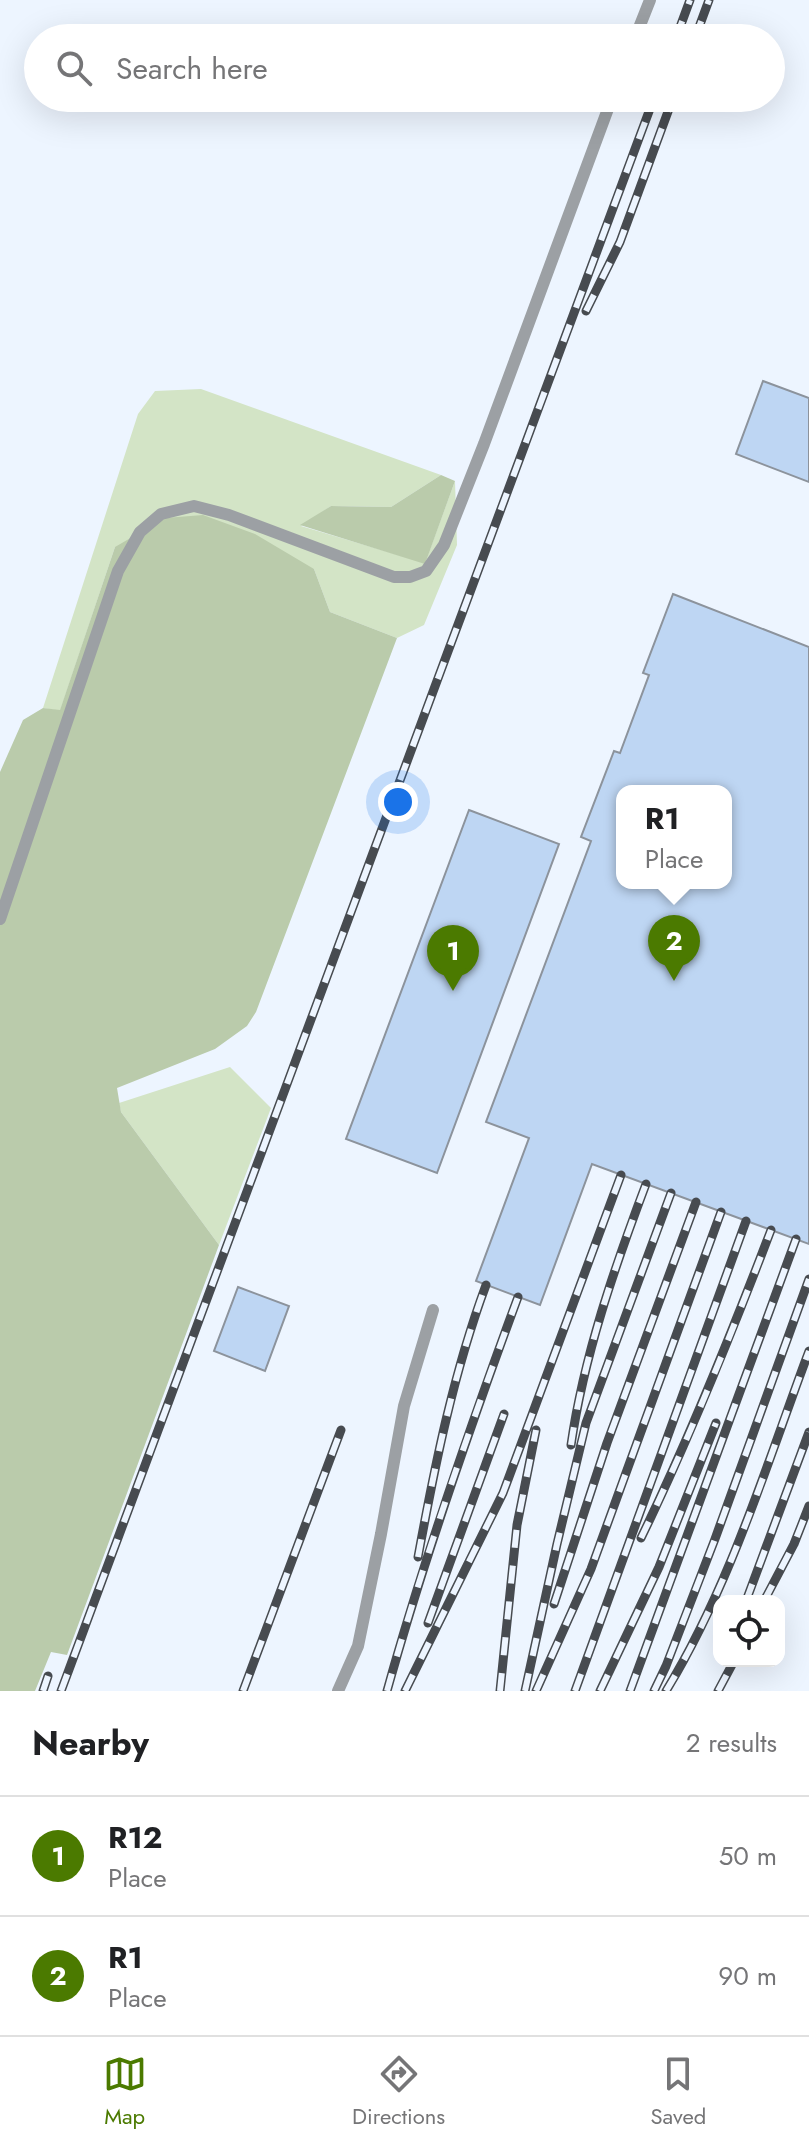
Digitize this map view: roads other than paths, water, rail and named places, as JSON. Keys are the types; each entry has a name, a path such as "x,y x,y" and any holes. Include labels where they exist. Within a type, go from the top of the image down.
{"lane":[{"path":"641,24 650,0"},
{"path":"0,919 118,571 140,532 161,514 194,506 229,515 394,577 410,577 426,571 444,545 472,475 607,112"},
{"path":"338,1691 358,1646 404,1406 433,1310"}],"railway":[{"path":"681,24 690,0"},
{"path":"700,24 709,0"},
{"path":"61,1691 649,112"},
{"path":"586,311 620,242 668,112"},
{"path":"405,1691 503,1493 621,1175"},
{"path":"571,1445 601,1313 646,1184"},
{"path":"525,1691 586,1423 671,1193"},
{"path":"554,1604 607,1443 696,1202"},
{"path":"536,1691 591,1569 721,1212"},
{"path":"575,1691 746,1221"},
{"path":"641,1538 709,1386 771,1230"},
{"path":"630,1691 796,1239"},
{"path":"654,1691 715,1539 809,1279"},
{"path":"418,1557 454,1386 486,1285"},
{"path":"387,1691 448,1493 518,1297"},
{"path":"666,1691 689,1651 728,1568 809,1351"},
{"path":"428,1623 504,1414"},
{"path":"600,1691 659,1567 716,1423"},
{"path":"243,1691 341,1430"},
{"path":"500,1691 517,1525 536,1430"},
{"path":"748,1595 809,1432"},
{"path":"767,1595 794,1544 809,1506"},
{"path":"718,1691 731,1667"},
{"path":"43,1691 48,1676"}],"place":[{"name":"R1","path":"674,981"},
{"name":"R12","path":"453,991"}]}
